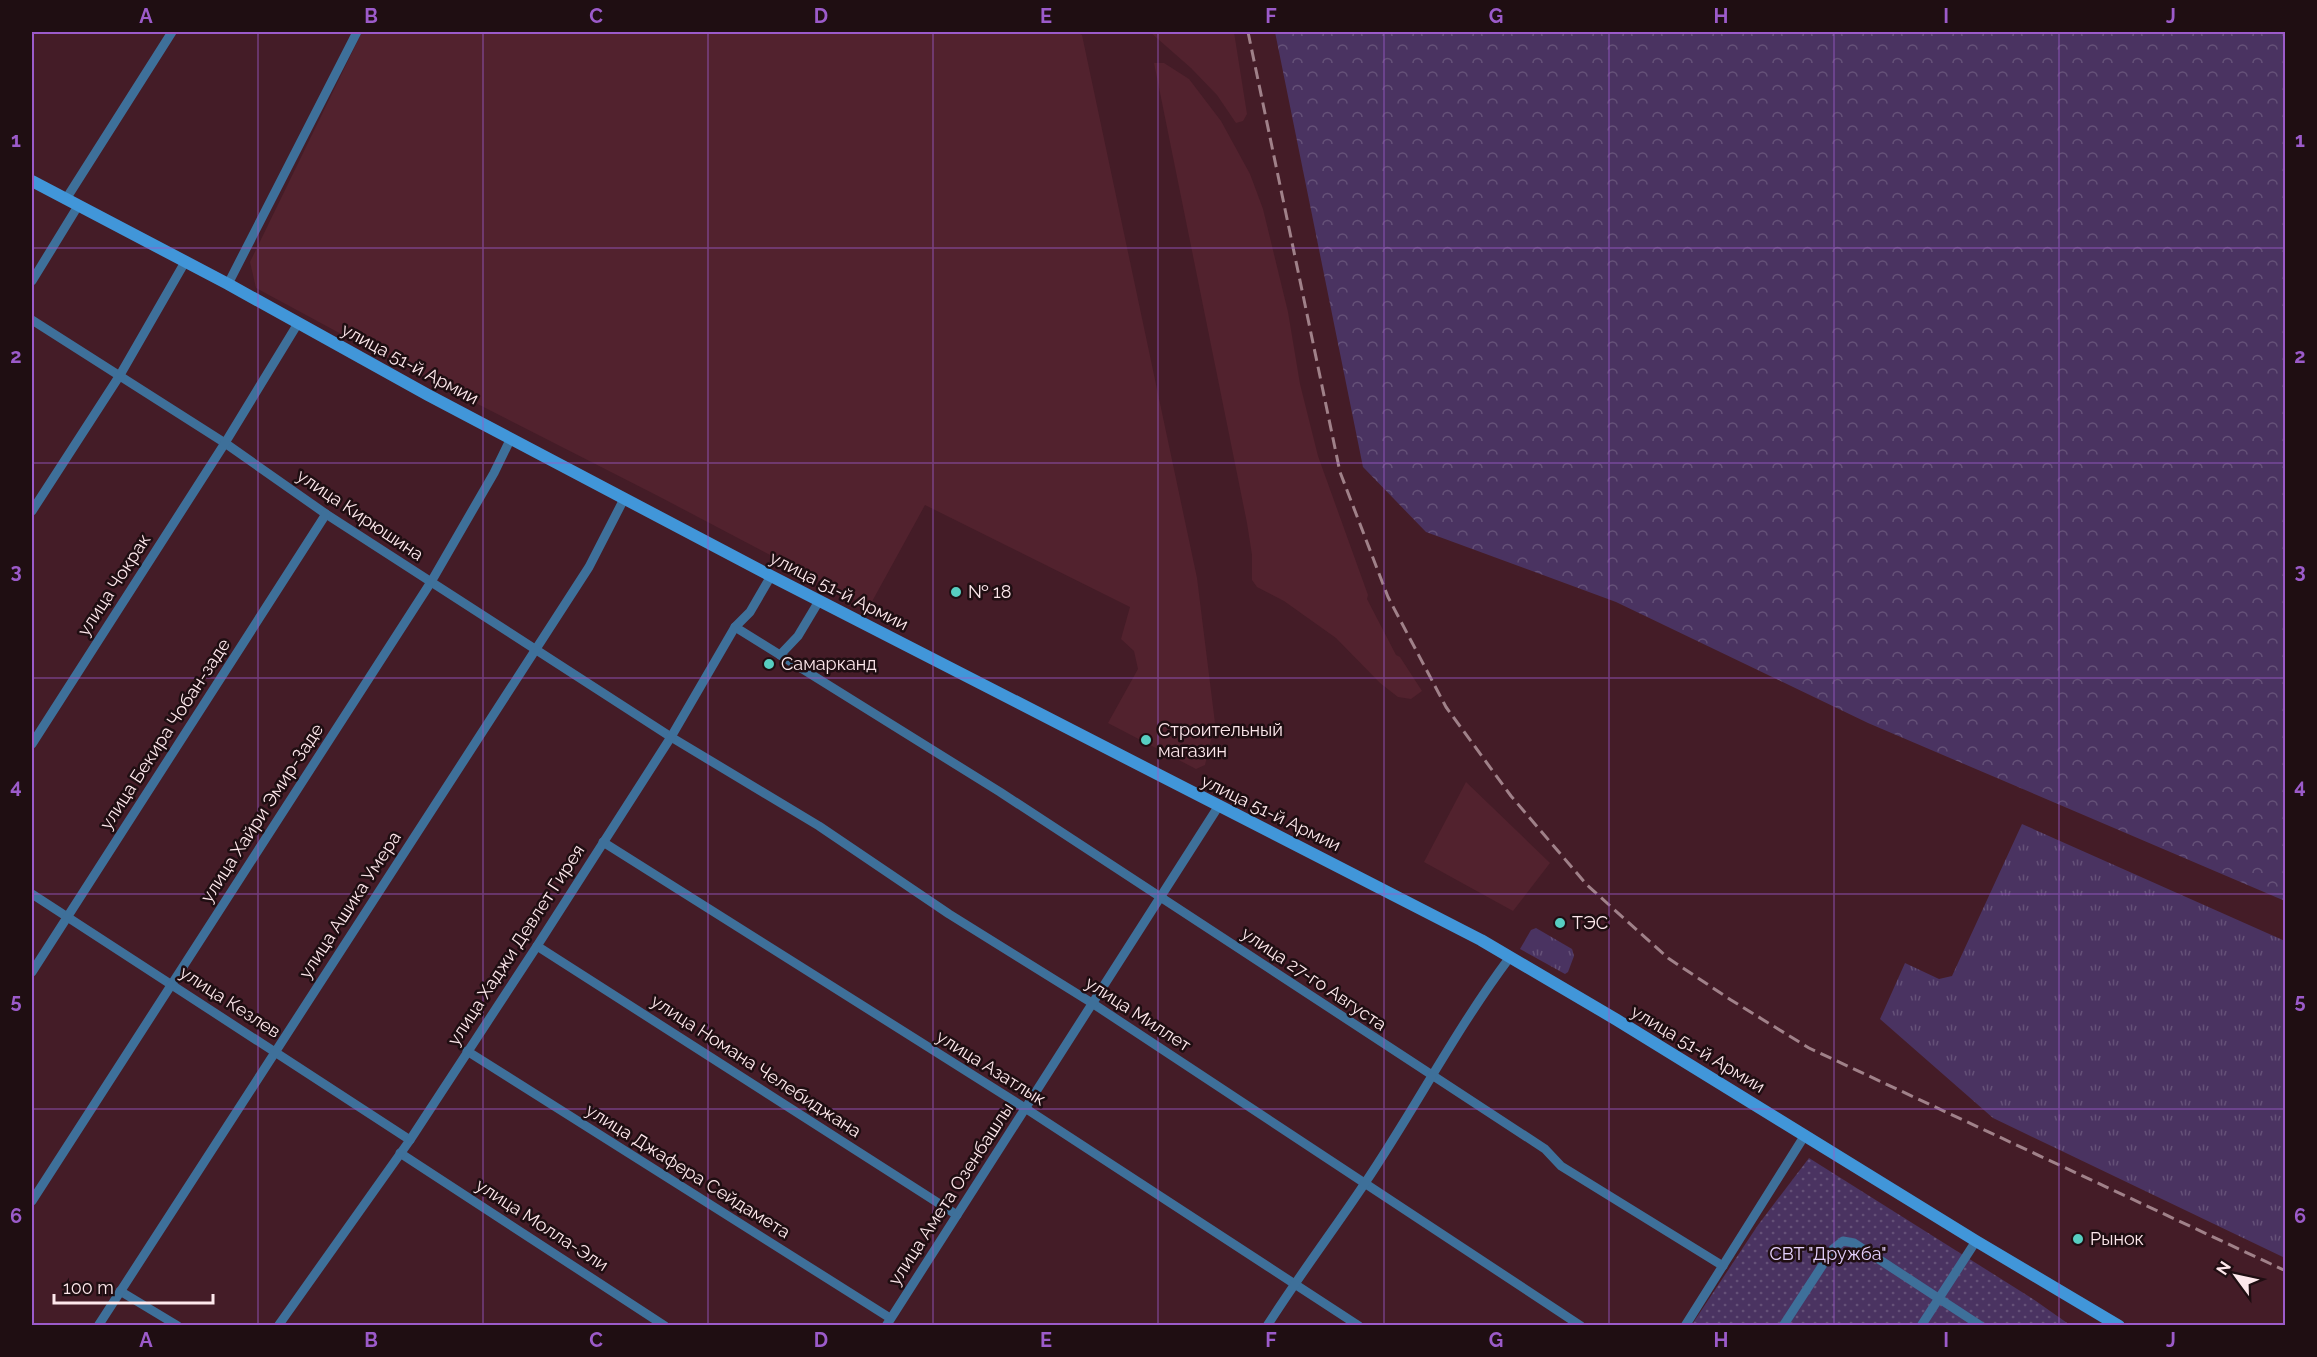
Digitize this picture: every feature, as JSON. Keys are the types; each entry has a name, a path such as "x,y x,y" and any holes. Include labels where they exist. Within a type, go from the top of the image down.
{"main road":[{"path":"32,181 66,199"},
{"name":"улица 51-й Армии","path":"66,199 228,284 297,324 624,499 1218,807 1391,893 1510,957 2119,1326"}],"street":[{"path":"66,199 172,32"},
{"path":"228,284 357,32"},
{"path":"32,281 78,206"},
{"path":"32,512 120,375 185,262"},
{"name":"улица Кирюшина","path":"32,320 225,443 326,514 671,737"},
{"name":"улица Чокрак","path":"32,744 225,443 297,324"},
{"name":"улица Хайри Эмир-Заде","path":"32,1201 431,582 494,473 511,438"},
{"name":"улица Ашика Умера","path":"98,1326 589,567 624,499"},
{"name":"улица Бекира Чобан-заде","path":"32,972 326,514"},
{"name":"улица Хаджи Девлет Гирея","path":"278,1326 410,1140 671,737 735,627 750,612 771,576"},
{"path":"780,655 798,636 819,601"},
{"name":"улица 27-го Августа","path":"735,627 885,719 1161,897 1432,1077 1545,1149 1561,1166 1723,1266"},
{"name":"улица Миллет","path":"671,737 819,826 949,914 1092,1003 1581,1326"},
{"name":"улица Амета Озенбашлы","path":"888,1322 1218,807"},
{"name":"улица Азатлык","path":"603,842 1025,1108 1359,1326"},
{"name":"улица Кезлев","path":"32,894 410,1140"},
{"name":"улица Номана Челебиджана","path":"537,946 957,1215"},
{"path":"1267,1326 1365,1183 1479,999 1510,957"},
{"name":"улица Джафера Сейдамета","path":"467,1051 888,1322"},
{"path":"1685,1326 1805,1135"},
{"name":"улица Молла-Эли","path":"400,1153 665,1326"},
{"path":"1783,1326 1833,1250 1843,1241 1854,1243 1981,1326"},
{"path":"1921,1326 1976,1241"},
{"path":"120,1291 178,1326"}],"shaded area":[{"path":"362,32 1076,32 1082,35 1197,578 1215,723 1205,765 1196,769 1108,723 1138,669 1134,651 1121,639 1130,607 925,505 869,607 256,288 250,262"},
{"path":"1150,32 1234,32 1247,114 1243,121 1236,123 1217,95 1191,68"},
{"path":"1154,63 1164,63 1189,79 1221,121 1250,174 1263,209 1288,312 1300,384 1318,456 1368,595 1367,599 1396,655 1400,657 1422,691 1411,699 1398,697 1380,683 1336,638 1284,601 1257,587 1252,580 1252,555 1247,523"},
{"path":"1466,782 1550,863 1513,911 1424,862"}],"green space":[{"path":"1275,32 2285,32 2285,901 1868,723 1616,602 1426,532 1363,467"},
{"path":"2022,824 2285,941 2285,1258 1993,1118 1880,1019 1905,963 1939,979 1952,976"},
{"path":"1536,928 1572,949 1574,956 1568,972 1565,974 1520,949 1531,930"},
{"name":"СВТ \"Дружба\"","path":"1809,1158 2033,1299 2070,1325 1691,1326 1758,1225"}],"railway":[{"path":"1248,32 1340,472 1388,597 1446,707 1511,796 1587,885 1668,958 1809,1048 2286,1271"}],"place":[{"name":"№ 18","path":"956,592"},
{"name":"Самарканд","path":"769,664"},
{"name":"Строительный магазин","path":"1146,740"},
{"name":"ТЭС","path":"1560,923"},
{"name":"Рынок","path":"2078,1239"}]}
